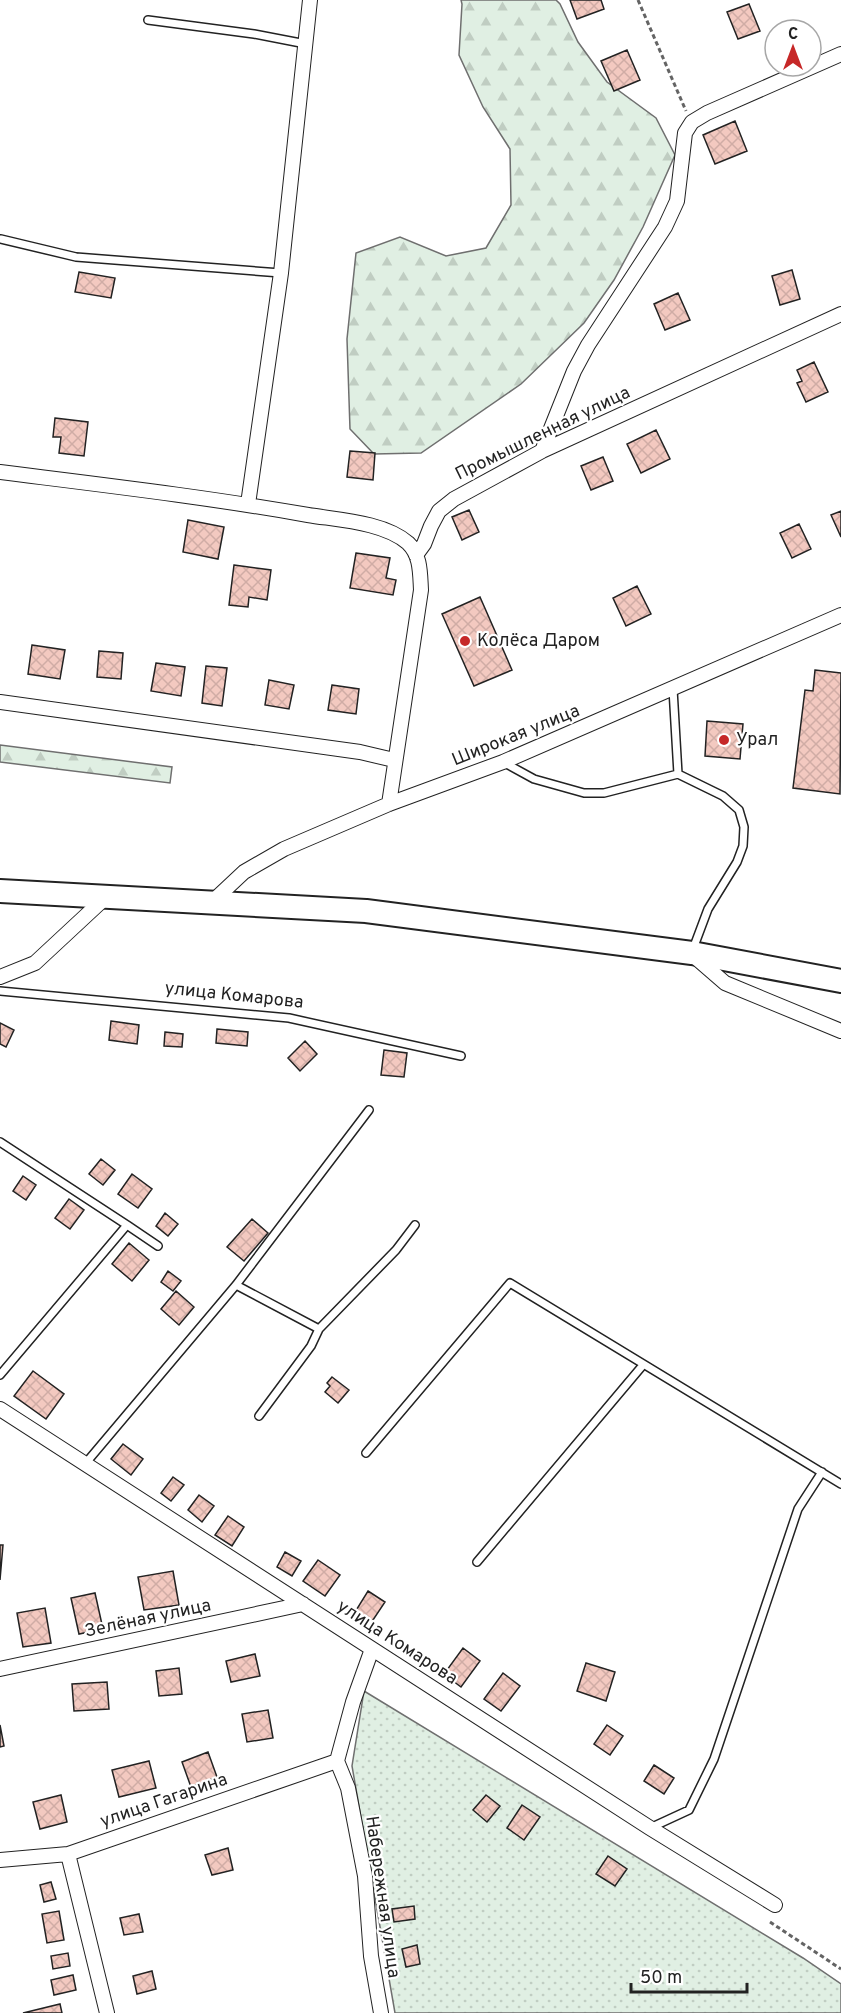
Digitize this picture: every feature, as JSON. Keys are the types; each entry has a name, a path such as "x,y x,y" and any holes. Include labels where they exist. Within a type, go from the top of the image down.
{"main road":[{"path":"0,891 366,911 692,953 841,981"}],"street":[{"path":"248,504 280,273 310,0"},
{"path":"542,451 574,371 588,345 665,227 677,201 685,133 692,122 707,113 841,54"},
{"name":"Промышленная улица","path":"416,555 424,544 430,526 439,511 454,499 542,451 841,314"},
{"path":"0,472 248,504 372,526 392,533 408,543 416,555 420,568 421,590 389,804"},
{"name":"Широкая улица","path":"212,902 244,872 284,849 389,804 504,762 841,615"},
{"path":"0,702 360,752 394,760"},
{"path":"0,977 35,963 106,897"},
{"path":"692,953 725,983 841,1031"},
{"name":"улица Комарова","path":"0,1409 650,1828 775,1905"},
{"name":"Зелёная улица","path":"0,1669 303,1604"},
{"path":"337,1761 353,1702 372,1649"},
{"name":"улица Гагарина","path":"0,1860 68,1854 337,1761"},
{"name":"Набережная улица","path":"337,1761 348,1788 365,1876 370,1956 381,2013"},
{"path":"68,1854 107,2013"}],"lane":[{"path":"148,20 254,34 306,44"},
{"path":"1,239 76,257 280,273"},
{"path":"673,688 678,774"},
{"path":"504,762 534,779 584,793 604,792 678,774 723,796 739,810 744,827 743,846 737,862 708,909 692,953"},
{"name":"улица Комарова","path":"0,991 289,1018 461,1056"},
{"path":"85,1464 236,1285 369,1110"},
{"path":"0,1142 158,1246"},
{"path":"0,1375 127,1225"},
{"path":"260,1416 311,1346 320,1329 396,1250 415,1225"},
{"path":"366,1453 510,1283 841,1484"},
{"path":"236,1285 320,1329"},
{"path":"477,1562 643,1365"},
{"path":"650,1828 689,1810 714,1759 798,1509 822,1472"}],"path":[{"path":"638,0 676,92 692,122"},
{"path":"770,1922 841,1969"}],"green space":[{"path":"461,0 556,0 578,42 607,82 656,118 675,155 643,227 614,280 584,323 521,384 421,453 374,454 350,429 347,339 356,253 400,237 446,256 486,248 511,205 510,149 483,107 459,55"},
{"path":"0,745 172,767 170,783 0,762"},
{"path":"364,1691 803,1958 841,1984 841,2013 395,2013 352,1766"}],"building":[{"path":"570,0 601,0 604,9 577,19"},
{"path":"749,4 760,31 738,39 727,12"},
{"path":"627,50 640,80 614,91 601,61"},
{"path":"735,121 747,151 715,164 703,135"},
{"path":"792,270 800,299 780,305 772,276"},
{"path":"79,272 115,278 111,298 75,292"},
{"path":"678,293 690,320 665,330 654,304"},
{"path":"814,362 828,392 806,402 797,383 802,381 797,370"},
{"path":"55,418 88,422 84,456 59,453 61,437 53,437"},
{"path":"656,430 670,459 641,473 627,444"},
{"path":"350,451 375,453 373,480 347,477"},
{"path":"603,457 613,481 591,490 581,466"},
{"path":"469,510 479,532 462,540 452,517"},
{"path":"841,511 841,537 831,515"},
{"path":"188,520 224,527 218,559 183,552"},
{"path":"799,524 811,549 792,558 780,533"},
{"path":"356,553 390,558 386,578 396,580 393,595 350,588"},
{"path":"234,565 271,570 267,600 249,597 248,607 229,605"},
{"path":"637,586 651,614 626,626 613,598"},
{"path":"480,597 512,670 474,686 442,614"},
{"path":"32,645 65,650 60,679 28,674"},
{"path":"99,651 123,653 121,679 97,677"},
{"path":"156,663 185,667 181,696 151,691"},
{"path":"206,666 227,668 222,706 202,703"},
{"path":"815,670 841,673 840,794 793,788 805,690 813,691"},
{"path":"269,680 294,685 289,709 265,705"},
{"path":"332,685 359,689 356,714 328,710"},
{"name":"Урал","path":"707,721 743,724 740,759 705,756"},
{"path":"111,1021 139,1025 137,1044 109,1040"},
{"path":"0,1023 14,1030 6,1047 0,1044"},
{"path":"217,1029 248,1032 247,1046 216,1043"},
{"path":"165,1032 183,1034 182,1047 164,1046"},
{"path":"305,1041 317,1054 300,1071 288,1058"},
{"path":"384,1050 407,1053 404,1077 381,1075"},
{"path":"101,1159 115,1170 103,1185 89,1174"},
{"path":"132,1174 152,1189 138,1208 118,1194"},
{"path":"23,1176 36,1185 26,1200 13,1191"},
{"path":"69,1199 84,1210 70,1229 55,1218"},
{"path":"165,1213 178,1224 168,1236 156,1226"},
{"path":"252,1219 268,1233 244,1261 227,1247"},
{"path":"129,1243 149,1260 132,1281 112,1264"},
{"path":"168,1271 181,1281 173,1291 161,1282"},
{"path":"176,1291 194,1307 179,1325 161,1309"},
{"path":"33,1371 64,1394 46,1419 14,1396"},
{"path":"332,1377 349,1390 338,1403 325,1392 330,1386 327,1383"},
{"path":"123,1444 143,1459 131,1475 111,1459"},
{"path":"173,1477 184,1485 171,1501 161,1493"},
{"path":"199,1495 214,1506 202,1522 188,1510"},
{"path":"228,1516 244,1527 232,1546 215,1535"},
{"path":"0,1545 3,1545 0,1580"},
{"path":"285,1552 301,1561 292,1576 277,1567"},
{"path":"318,1560 340,1575 325,1596 303,1581"},
{"path":"173,1571 179,1605 144,1610 138,1577"},
{"path":"368,1591 385,1602 371,1623 355,1612"},
{"path":"95,1593 103,1629 79,1634 71,1598"},
{"path":"45,1608 51,1643 23,1647 17,1613"},
{"path":"463,1648 480,1661 461,1687 444,1674"},
{"path":"255,1654 260,1676 231,1682 226,1661"},
{"path":"586,1663 615,1672 606,1701 577,1691"},
{"path":"179,1668 182,1694 159,1696 156,1671"},
{"path":"503,1673 520,1686 501,1711 484,1699"},
{"path":"107,1682 109,1709 74,1711 72,1684"},
{"path":"268,1710 273,1738 247,1742 242,1714"},
{"path":"0,1725 4,1746 0,1747"},
{"path":"607,1725 623,1736 610,1755 594,1744"},
{"path":"208,1752 217,1777 191,1787 182,1762"},
{"path":"149,1761 156,1788 119,1797 112,1770"},
{"path":"654,1765 674,1778 664,1794 644,1781"},
{"path":"61,1795 67,1822 40,1829 33,1802"},
{"path":"486,1795 500,1806 487,1822 473,1810"},
{"path":"522,1805 540,1817 524,1840 507,1828"},
{"path":"228,1848 233,1870 212,1875 205,1855"},
{"path":"608,1856 627,1869 615,1886 596,1874"},
{"path":"51,1882 56,1899 44,1902 40,1885"},
{"path":"414,1906 415,1919 394,1922 392,1909"},
{"path":"59,1911 64,1940 47,1943 42,1914"},
{"path":"139,1914 143,1932 124,1935 120,1918"},
{"path":"417,1945 420,1964 406,1967 402,1949"},
{"path":"68,1953 70,1966 53,1969 51,1956"},
{"path":"152,1971 156,1989 137,1994 133,1976"},
{"path":"73,1975 76,1990 54,1995 51,1980"},
{"path":"60,2004 62,2013 23,2013"}],"place":[{"name":"Колёса Даром","path":"465,641"},
{"name":"Урал","path":"724,740"}]}
